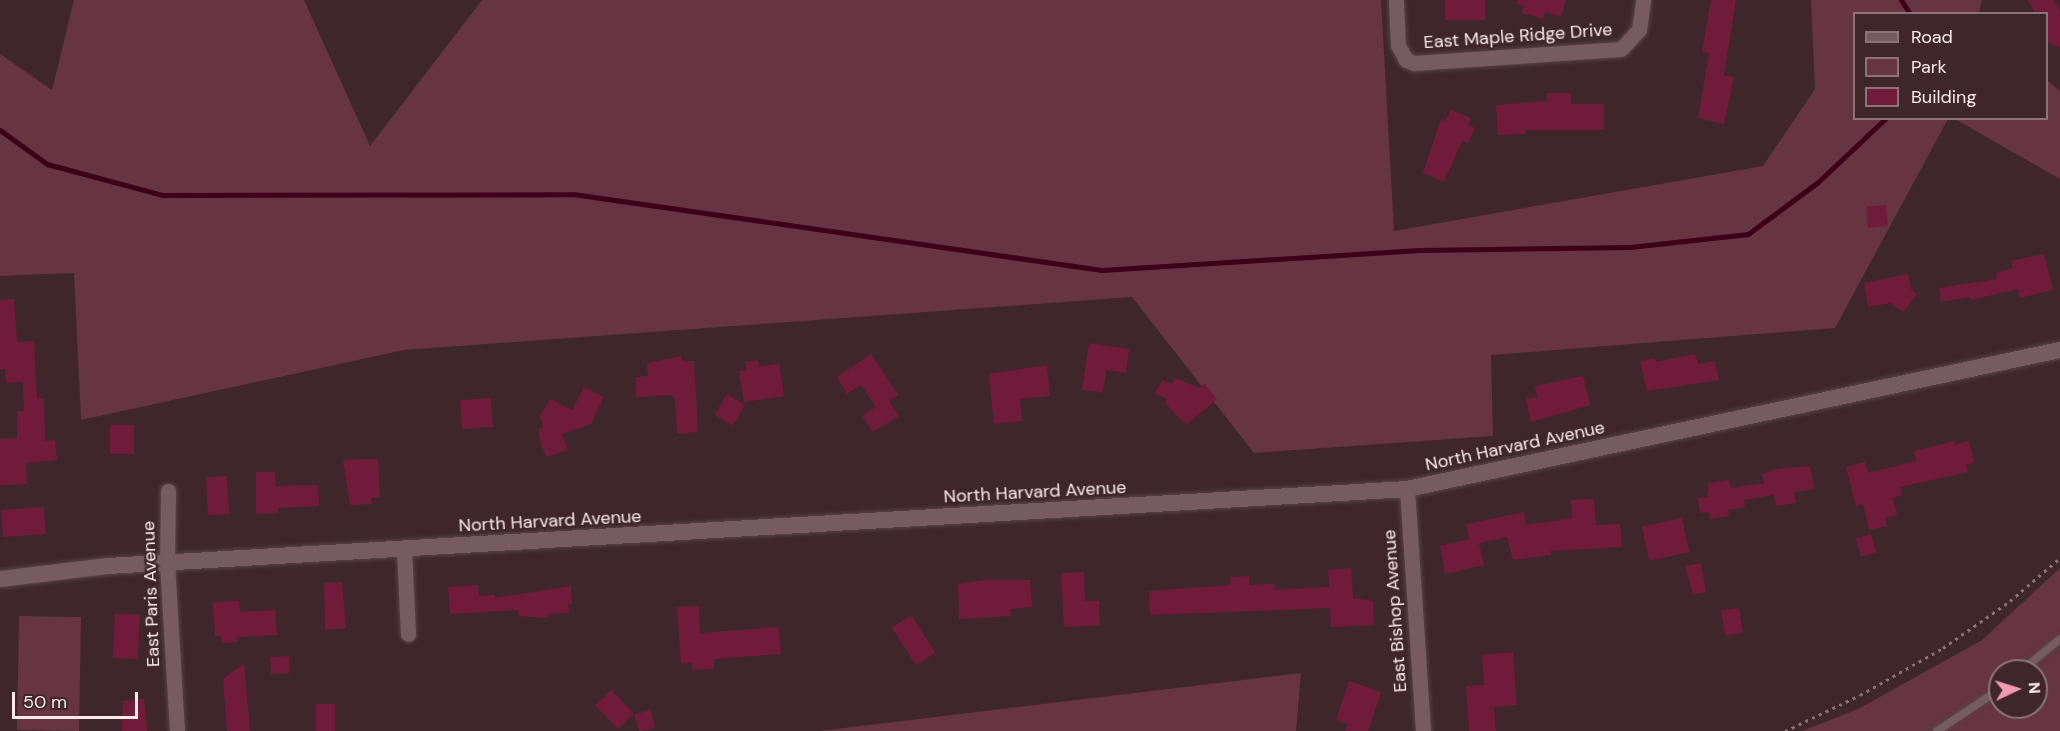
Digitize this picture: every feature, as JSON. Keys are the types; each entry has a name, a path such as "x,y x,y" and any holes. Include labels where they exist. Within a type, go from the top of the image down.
{"street":[{"name":"East Maple Ridge Drive","path":"1396,0 1401,53 1414,63 1614,51 1625,47 1636,35 1643,0"},
{"name":"North Harvard Avenue","path":"0,579 167,563 1407,489 2060,350"},
{"name":"East Bishop Avenue","path":"1407,489 1423,731"},
{"name":"East Paris Avenue","path":"168,491 167,563 177,731"},
{"path":"404,549 408,634"}],"lane":[{"path":"2036,659 2060,639"},
{"path":"1937,731 1988,697"}],"path":[{"path":"1785,731 1860,695 1942,648 2010,602 2060,558"}],"green space":[{"path":"74,0 304,0 370,146 482,0 1381,0 1394,231 1763,166 1815,89 1811,0 1982,0 1979,12 1853,12 1853,120 1947,120 1835,328 1491,355 1493,436 1254,453 1132,297 404,350 81,420 74,273 0,276 0,54 52,90"},
{"path":"2048,81 2060,91 2060,179 1957,120 2048,120"},
{"path":"2060,568 2060,731 1802,731 1858,709 1982,640"},
{"path":"19,616 81,617 79,731 17,730"},
{"path":"1301,673 1296,731 819,731"}],"building":[{"path":"1445,0 1485,0 1485,20 1445,20"},
{"path":"1517,0 1566,0 1561,17 1545,12 1543,19 1522,13 1524,6 1516,4"},
{"path":"1711,0 1736,0 1724,75 1734,77 1724,124 1698,118 1709,53 1702,52"},
{"path":"2028,0 2054,0 2060,11 2060,48 2048,42 2048,12 2034,12"},
{"path":"1547,93 1571,93 1571,104 1604,104 1604,130 1525,130 1525,134 1498,135 1496,105 1547,101"},
{"path":"1451,110 1471,118 1468,125 1475,128 1468,143 1462,141 1444,182 1423,173 1441,119 1446,121"},
{"path":"1886,205 1888,226 1868,228 1866,207"},
{"path":"2044,254 2053,290 2020,298 2018,289 1971,300 1970,297 1941,302 1939,288 1997,279 1996,273 2013,268 2011,261"},
{"path":"1908,274 1911,289 1917,294 1903,312 1891,303 1868,307 1864,283"},
{"path":"14,299 17,342 34,341 37,398 44,398 45,441 55,440 57,460 26,463 27,484 0,485 0,439 17,438 17,411 24,411 23,382 6,383 5,369 0,369 0,300"},
{"path":"1089,343 1129,349 1126,373 1106,370 1103,393 1082,390"},
{"path":"871,354 898,395 889,401 899,416 873,432 862,416 876,407 861,385 847,394 837,377"},
{"path":"1695,354 1698,364 1715,361 1719,380 1647,391 1640,361 1655,358 1656,362"},
{"path":"682,356 682,361 694,361 698,432 677,434 675,399 670,395 636,397 636,377 648,376 647,363"},
{"path":"758,360 759,367 779,363 784,396 744,402 739,371 747,370 745,362"},
{"path":"1047,365 1050,396 1020,399 1022,421 994,424 989,374"},
{"path":"1583,376 1590,405 1531,422 1526,399 1537,397 1535,386"},
{"path":"1175,378 1199,388 1204,383 1217,399 1186,425 1165,403 1167,399 1155,394 1162,380 1172,384"},
{"path":"584,387 604,397 591,424 562,434 568,450 546,457 539,437 539,429 543,427 540,416 550,399 572,410"},
{"path":"727,394 745,405 733,425 715,415"},
{"path":"491,398 493,427 462,429 460,400"},
{"path":"110,425 134,425 134,454 110,454"},
{"path":"1954,441 1955,444 1969,441 1974,463 1966,465 1968,472 1900,487 1902,495 1893,498 1897,515 1885,518 1887,526 1869,530 1863,504 1856,506 1846,467 1865,462 1868,473 1916,461 1914,451"},
{"path":"378,459 380,497 371,498 372,504 350,505 343,460"},
{"path":"1810,466 1814,489 1794,492 1796,503 1776,506 1774,495 1744,500 1745,507 1728,510 1729,516 1710,519 1709,512 1700,513 1698,498 1707,497 1709,483 1729,480 1731,488 1764,483 1762,474 1776,469"},
{"path":"256,472 275,472 276,486 318,485 319,506 278,508 278,513 256,514"},
{"path":"227,476 229,514 208,515 206,477"},
{"path":"1594,499 1596,525 1620,524 1622,547 1550,551 1551,555 1513,560 1507,537 1479,543 1484,565 1445,574 1440,546 1469,539 1466,524 1524,512 1526,525 1572,518 1571,500"},
{"path":"44,507 46,534 3,537 1,510"},
{"path":"1682,518 1689,552 1649,561 1642,527"},
{"path":"1871,534 1876,552 1861,557 1856,538"},
{"path":"1701,563 1706,592 1693,595 1685,566"},
{"path":"1351,568 1353,598 1373,601 1374,625 1331,627 1330,608 1150,615 1149,591 1231,585 1230,577 1249,576 1250,585 1274,584 1275,590 1329,587 1328,570"},
{"path":"1084,572 1085,601 1099,601 1100,625 1064,627 1061,573"},
{"path":"983,580 1030,580 1032,607 1010,609 1011,616 959,619 958,584"},
{"path":"342,582 346,628 325,630 324,583"},
{"path":"478,585 479,596 495,595 495,598 571,586 572,604 568,604 569,613 548,614 549,618 519,616 518,610 450,614 448,587"},
{"path":"239,601 240,612 275,610 277,635 237,637 237,642 221,643 221,636 215,636 213,602"},
{"path":"699,606 700,633 779,627 781,654 714,659 714,669 693,670 692,663 681,664 677,607"},
{"path":"1739,608 1743,633 1725,636 1721,611"},
{"path":"115,614 140,615 138,659 113,658"},
{"path":"911,615 936,653 916,665 892,628"},
{"path":"1513,652 1517,705 1494,707 1496,731 1469,731 1466,686 1484,685 1482,655"},
{"path":"289,656 290,673 271,674 270,657"},
{"path":"244,663 250,731 227,731 223,679"},
{"path":"1349,681 1381,692 1368,731 1345,731 1348,724 1336,720"},
{"path":"611,690 634,714 618,729 595,705"},
{"path":"144,699 147,731 122,731 123,701"},
{"path":"316,704 335,704 335,731 316,731"},
{"path":"650,710 655,727 639,731 635,714"}],"waterway":[{"path":"1901,0 1909,12"},
{"path":"0,130 47,164 163,195 573,194 1102,270 1419,250 1630,247 1748,234 1818,182 1884,120"}]}
